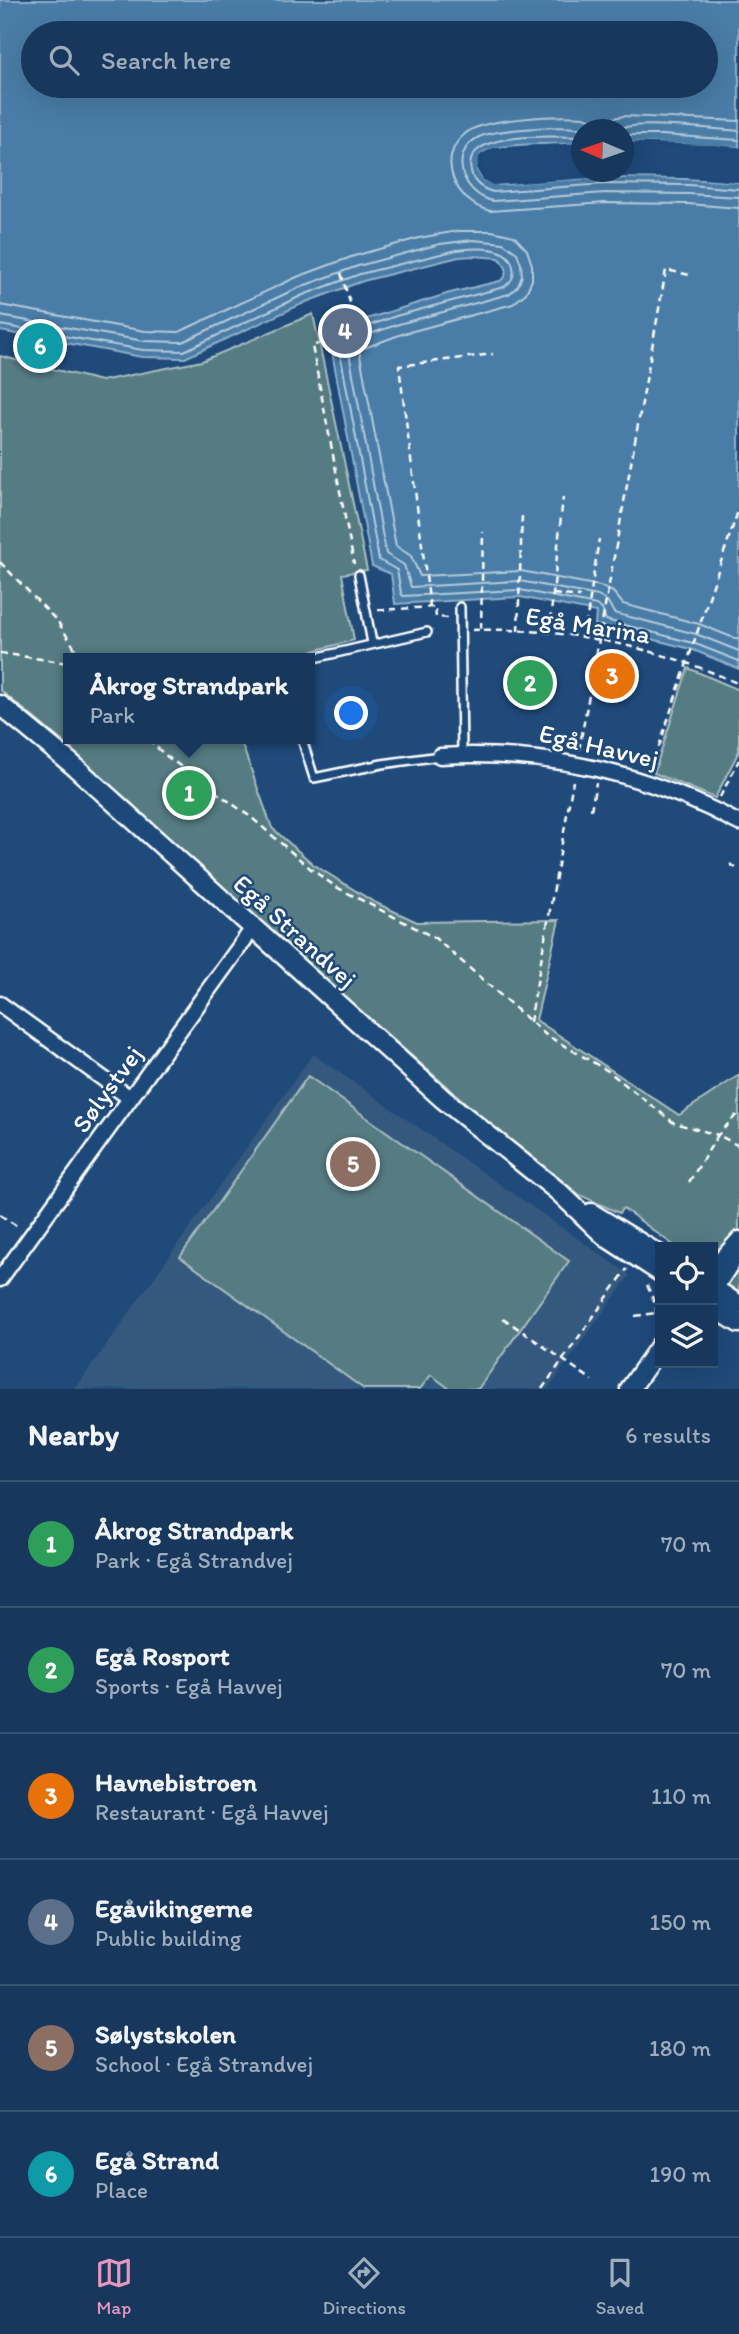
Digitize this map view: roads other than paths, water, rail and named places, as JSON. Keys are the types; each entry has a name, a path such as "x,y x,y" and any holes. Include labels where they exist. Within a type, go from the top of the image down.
{"street":[{"name":"Egå Strandvej","path":"0,705 73,765 443,1099 559,1192 629,1259 655,1270"},
{"name":"Egå Havvej","path":"440,756 500,754 576,762 647,781 714,809 739,823"},
{"name":"Sølystvej","path":"0,1279 253,928"},
{"path":"0,1004 130,1098"},
{"name":"Egå Strandvej","path":"559,1192 655,1252"},
{"path":"718,1262 739,1239"},
{"path":"718,1286 739,1252"},
{"path":"629,1259 655,1278"},
{"path":"718,1296 739,1305"},
{"path":"718,1300 739,1323"},
{"path":"630,1389 655,1353"},
{"path":"645,1389 660,1368"}],"lane":[{"path":"359,575 372,643"},
{"path":"460,607 462,754"},
{"path":"315,658 427,632"},
{"path":"304,744 314,778 440,756"}],"water":[{"path":"0,0 739,0 739,147 634,142 634,119 571,119 571,143 515,145 490,150 481,154 477,170 483,180 499,185 571,180 571,182 634,182 634,178 739,182 739,669 691,649 595,625 596,612 520,597 395,604 391,574 372,566 328,331 450,293 500,281 505,277 506,268 499,258 459,257 363,281 306,302 185,358 142,357 0,331"}],"place":[{"name":"Egåvikingerne","path":"345,331"},
{"name":"Egå Strand","path":"40,346"},
{"name":"Havnebistroen","path":"612,676"},
{"name":"Egå Rosport","path":"530,683"},
{"name":"Åkrog Strandpark","path":"189,793"},
{"name":"Sølystskolen","path":"353,1164"}]}
